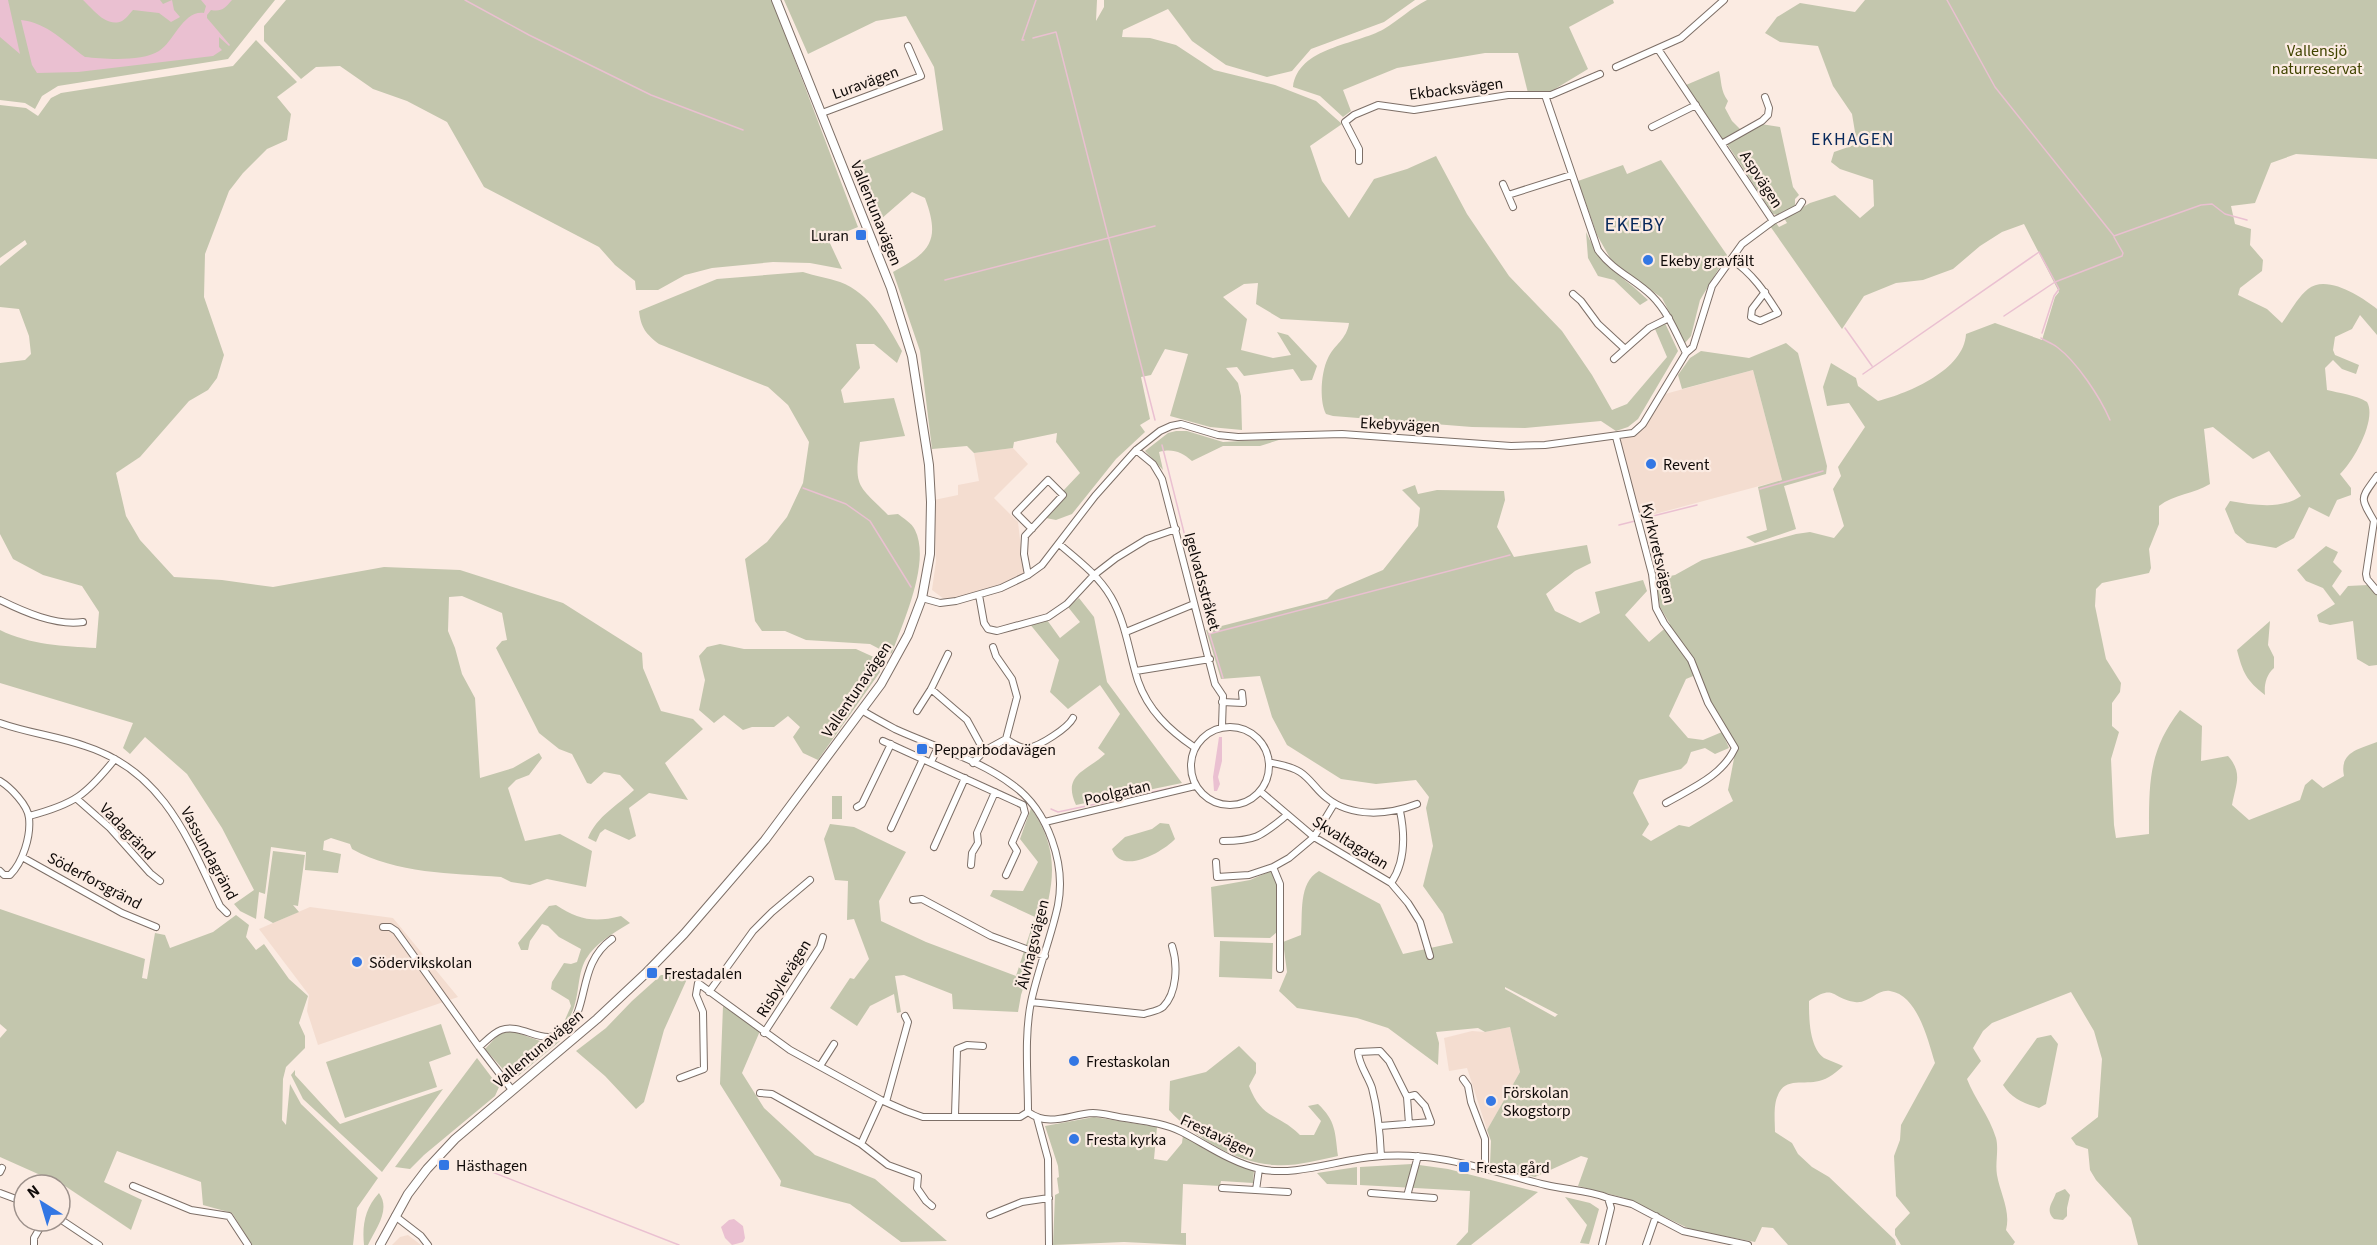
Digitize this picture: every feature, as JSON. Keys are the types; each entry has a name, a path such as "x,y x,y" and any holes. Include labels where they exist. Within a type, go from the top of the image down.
{"main road":[{"name":"Vallentunavägen","path":"380,1245 395,1216 427,1169 455,1139 597,1019 684,934 765,840 863,711 894,663 922,598 930,554 931,502 929,465 912,356 891,288 776,0"}],"street":[{"path":"1616,67 1681,38 1724,0"},
{"name":"Luravägen","path":"822,113 921,76 908,46"},
{"name":"Aspvägen","path":"1658,49 1773,221 1742,243 1712,286 1700,330 1693,347 1686,353"},
{"path":"1600,74 1551,95 1545,95 1598,250 1616,270 1650,294 1663,307 1686,353"},
{"name":"Ekbacksvägen","path":"1359,161 1359,149 1345,122 1354,114 1378,105 1414,110 1509,95 1545,95"},
{"path":"1723,143 1762,121 1768,115 1769,108 1765,97"},
{"path":"1652,128 1696,105"},
{"path":"1508,195 1571,175"},
{"path":"1503,184 1513,207"},
{"path":"1773,221 1798,208 1802,202"},
{"path":"1731,260 1755,278 1765,292 1778,313 1760,321 1751,317 1752,309 1765,292"},
{"path":"1573,294 1598,324 1625,349"},
{"path":"1614,359 1649,328 1669,318"},
{"name":"Ekebyvägen","path":"922,598 940,603 979,595 1028,575 1042,565 1095,496 1136,450 1160,431 1181,424 1218,435 1238,437 1342,435 1511,446 1545,445 1616,436 1633,433 1643,424 1686,353"},
{"name":"Kyrkvretsvägen","path":"1616,436 1652,574 1656,608 1691,660 1708,703 1735,748 1729,761 1711,777 1666,803"},
{"name":"Igelvadsstråket","path":"1136,450 1153,464 1162,479 1215,684 1222,699 1222,726"},
{"path":"2377,476 2363,495 2363,501 2364,507 2374,520 2367,579 2377,591"},
{"path":"1028,575 1024,554 1025,536 1032,529 1063,495 1048,480 1016,513 1032,529"},
{"path":"979,595 984,623 988,629 997,631 1048,617 1067,604 1094,575 1116,558 1147,539 1176,530"},
{"path":"1059,544 1094,575 1112,598 1126,632 1142,691 1156,714 1172,731 1194,747"},
{"path":"0,600 23,612 62,622 83,622"},
{"path":"1126,632 1194,604"},
{"path":"974,763 984,751 1006,739 1017,697 1012,679 993,647"},
{"path":"918,711 948,654"},
{"path":"1136,671 1210,659"},
{"path":"931,689 967,720 984,751"},
{"path":"1222,699 1243,703 1242,693"},
{"name":"Älvhagsvägen","path":"863,711 893,728 974,763 1016,787 1031,801 1045,822 1052,840 1058,869 1059,903 1031,1002 1028,1023 1028,1112"},
{"path":"1006,739 1018,746 1029,748 1059,733 1070,725 1073,718"},
{"name":"Vassundagränd","path":"0,723 25,732 85,746 116,759 139,774 170,808 190,842 220,906 227,913"},
{"path":"1222,726 1235,726 1250,734 1262,746 1269,762 1269,774 1261,792 1244,802 1233,804 1216,802 1203,794 1196,786 1191,769 1194,747 1212,731 1222,726"},
{"path":"883,741 1023,805 1025,813 1012,843 1017,851 1006,875"},
{"path":"857,807 862,804 891,744"},
{"path":"931,762 938,747"},
{"path":"29,816 77,799 116,759"},
{"path":"891,828 922,759"},
{"path":"1269,762 1289,766 1302,773 1334,804 1351,810 1371,813 1400,811 1417,804"},
{"path":"934,848 965,778"},
{"path":"0,781 18,798 29,816 27,839 22,856 10,875 4,875 0,871"},
{"name":"Poolgatan","path":"1045,822 1196,786"},
{"path":"971,865 972,854 978,843 977,833 995,792"},
{"name":"Skvaltagatan","path":"1261,792 1314,837 1391,883 1420,922 1430,956"},
{"name":"Vadagränd","path":"77,799 110,828 160,881"},
{"path":"1216,862 1217,877 1249,875 1273,867 1289,858 1314,837 1334,804"},
{"path":"1391,883 1398,873 1403,854 1404,830 1400,811"},
{"path":"1223,841 1246,841 1263,834 1287,815"},
{"name":"Söderforsgränd","path":"22,856 122,913 156,927"},
{"path":"1273,867 1280,884 1280,969"},
{"path":"710,992 753,931 810,880"},
{"path":"913,900 922,899 992,936 1045,956"},
{"path":"383,927 390,927 396,931 512,1090"},
{"name":"Risbylevägen","path":"764,1033 820,947 823,937"},
{"path":"479,1047 498,1030 511,1028 543,1038 553,1037 567,1029 575,1016 595,955 612,939"},
{"path":"1031,1002 1144,1014 1161,1009 1173,992 1174,954 1172,946"},
{"path":"680,1078 705,1069 703,1012 696,995 698,983 764,1033 884,1101 923,1117 955,1115 1020,1117 1028,1112 1037,1118 1048,1159 1049,1245"},
{"path":"861,1144 884,1101 908,1022 905,1016"},
{"path":"820,1066 834,1044"},
{"path":"955,1115 957,1049 967,1045 983,1046"},
{"path":"1381,1156 1380,1126 1371,1084 1358,1058 1358,1052 1380,1051 1389,1061 1407,1097 1409,1124"},
{"path":"1463,1079 1468,1086 1471,1102 1485,1139 1485,1168"},
{"path":"760,1093 772,1094 861,1144 888,1165 918,1176 917,1188 932,1206"},
{"path":"1380,1126 1431,1122 1425,1106 1415,1095 1407,1097"},
{"name":"Frestavägen","path":"1037,1118 1059,1120 1093,1113 1163,1125 1181,1132 1208,1148 1259,1169 1278,1171 1381,1156 1448,1158 1545,1185 1632,1204 1683,1231 1748,1245"},
{"path":"1407,1196 1418,1156"},
{"path":"1256,1190 1259,1169"},
{"path":"134,1186 191,1210 229,1216 248,1245"},
{"path":"1222,1188 1288,1192"},
{"path":"1371,1194 1434,1198"},
{"path":"990,1215 1022,1202 1049,1198"},
{"path":"1602,1245 1611,1208 1608,1198"},
{"path":"395,1216 421,1236 428,1245"},
{"path":"1648,1244 1656,1216"},
{"path":"72,1227 99,1245"}],"shaded area":[{"path":"0,0 8,0 20,54 0,37"},
{"path":"83,0 160,0 163,4 172,0 174,10 180,17 171,22 159,13 133,10 122,21 111,22 105,20"},
{"path":"201,0 232,0 223,9 211,10 207,15 207,18 230,45 219,37 219,47 222,50 213,56 78,72 37,73 32,65 21,20 48,29 85,57 112,59 143,57 164,47 190,16 204,13 206,6"},
{"path":"1753,370 1782,480 1640,518 1620,440 1644,429 1665,394"},
{"path":"1013,448 1028,464 994,498 1018,522 1024,574 974,595 944,599 932,590 936,561 934,500 958,495 958,485 979,481 974,453"},
{"path":"1219,737 1222,737 1222,761 1218,777 1220,784 1217,791 1214,791 1213,777"},
{"name":"Södervikskolan","path":"310,907 393,918 458,997 318,1045 307,1011 309,995 259,929"},
{"name":"Förskolan Skogstorp","path":"1510,1027 1520,1072 1487,1130 1467,1068 1449,1071 1444,1038 1472,1031 1485,1032"},
{"path":"734,1219 743,1226 745,1238 743,1242 732,1245 725,1238 721,1227"},
{"path":"408,1235 421,1245 392,1245 400,1237"}],"green space":[{"path":"0,0 275,0 228,59 58,86 42,96 35,109 25,103 0,100"},
{"path":"286,0 772,0 858,227 828,239 842,269 810,263 773,262 712,268 685,275 658,290 636,290 635,281 615,265 599,247 484,187 447,122 407,101 373,89 340,66 316,67 301,79 264,41 264,26"},
{"path":"784,0 1097,0 1096,21 1104,7 1104,0 1415,0 1384,22 1311,49 1292,71 1267,77 1226,65 1192,41 1168,9 1123,30 1122,37 1150,38 1176,45 1214,70 1275,85 1316,101 1342,124 1310,146 1322,181 1349,218 1374,179 1407,169 1436,156 1467,214 1509,276 1562,331 1592,375 1612,410 1627,404 1667,357 1655,329 1658,325 1665,323 1678,351 1638,419 1628,427 1616,431 1601,421 1525,428 1472,427 1333,416 1326,414 1322,402 1324,371 1328,358 1346,333 1349,323 1281,319 1256,304 1258,283 1244,284 1223,297 1247,319 1241,350 1273,358 1291,355 1277,332 1288,335 1317,366 1312,380 1301,381 1293,369 1244,376 1237,367 1226,368 1238,383 1241,396 1242,430 1210,427 1170,416 1188,354 1165,349 1151,375 1141,377 1150,419 1140,425 1145,432 1116,459 1072,514 1056,520 1046,518 1066,495 1063,491 1080,473 1056,442 1057,433 1014,442 1013,448 974,453 967,446 932,449 920,351 893,272 916,258 929,244 932,235 930,213 925,198 912,192 881,219 872,222 855,172 850,166 943,130 934,67 906,16 876,21 808,54"},
{"path":"1427,0 1613,0 1614,3 1569,27 1588,69 1550,92 1528,93 1518,53 1485,53 1397,68 1343,90 1351,111 1343,117 1320,96 1293,87 1297,74 1305,63 1317,55 1384,29"},
{"name":"Vallensjö naturreservat","path":"1865,0 2377,0 2377,159 2296,154 2271,163 2255,203 2231,206 2235,224 2251,229 2250,245 2263,260 2262,271 2240,288 2238,295 2267,309 2282,323 2301,296 2316,285 2325,284 2344,289 2377,309 2377,335 2360,315 2352,329 2335,337 2333,350 2335,355 2359,365 2356,374 2342,369 2333,360 2325,368 2327,390 2363,400 2367,402 2369,409 2367,429 2352,460 2340,474 2351,488 2351,495 2337,500 2329,517 2309,507 2294,538 2276,548 2247,543 2235,533 2225,509 2230,501 2276,505 2301,496 2269,451 2253,459 2213,427 2204,429 2210,484 2159,506 2159,524 2149,549 2151,568 2149,573 2102,583 2096,589 2095,606 2106,659 2121,683 2120,692 2112,703 2112,726 2119,732 2111,759 2116,838 2149,834 2150,784 2156,754 2169,725 2180,710 2202,726 2201,761 2228,756 2233,762 2237,779 2232,805 2249,820 2300,800 2305,785 2312,779 2323,788 2344,776 2343,768 2347,757 2377,742 2377,1245 2138,1245 2131,1218 2096,1180 2090,1170 2088,1149 2076,1145 2071,1138 2098,1117 2102,1059 2094,1031 2071,992 1992,1023 1983,1031 1973,1048 1981,1061 1967,1079 1996,1138 1997,1175 2006,1209 2006,1230 2015,1242 2013,1245 1901,1245 1895,1235 1895,1229 1910,1213 1896,1196 1894,1156 1900,1140 1901,1125 1935,1063 1925,1032 1915,1010 1908,1001 1900,994 1890,991 1881,992 1860,1002 1829,993 1824,993 1809,1001 1811,1032 1815,1047 1824,1058 1843,1066 1822,1080 1790,1084 1781,1089 1775,1104 1775,1132 1792,1143 1798,1154 1812,1167 1829,1177 1895,1240 1896,1245 1788,1245 1773,1228 1762,1227 1755,1242 1692,1230 1625,1198 1578,1186 1588,1158 1581,1156 1535,1177 1490,1165 1491,1141 1487,1130 1520,1072 1510,1027 1485,1032 1478,1028 1436,1032 1439,1043 1438,1065 1388,1028 1357,1018 1297,1008 1279,991 1287,972 1283,942 1301,935 1305,891 1312,876 1319,871 1380,904 1403,954 1453,943 1443,914 1423,886 1433,846 1426,808 1429,797 1416,780 1376,784 1341,779 1287,745 1272,717 1260,676 1221,679 1206,630 1327,599 1336,590 1383,570 1418,526 1420,508 1402,490 1415,485 1418,494 1437,490 1504,491 1505,500 1497,527 1514,557 1587,545 1591,563 1575,571 1546,594 1555,611 1580,623 1600,613 1595,592 1643,580 1647,591 1625,615 1649,642 1670,624 1660,607 1656,579 1675,575 1702,560 1796,534 1810,532 1834,538 1844,526 1833,489 1841,476 1838,467 1865,427 1849,403 1827,406 1823,387 1831,363 1856,378 1858,386 1878,401 1905,392 1933,378 1956,359 1963,347 1966,334 1995,323 2042,340 2055,297 2059,292 2024,224 2002,232 1980,246 1953,269 1923,280 1896,283 1864,296 1842,329 1770,226 1776,223 1779,227 1787,223 1784,218 1810,203 1835,195 1860,218 1874,206 1873,180 1840,169 1831,162 1834,152 1857,144 1852,114 1833,86 1818,46 1780,42 1765,33 1777,17 1800,3 1855,12","holes":["1698,674 1710,702 1736,748 1728,790 1733,801 1689,827 1679,825 1651,841 1642,835 1649,824 1633,793 1639,780 1681,769 1687,763 1691,752 1705,748 1715,754 1729,748 1722,732 1703,740 1688,738 1669,716 1686,679","1505,987 1557,1014 1558,1014 1555,1017"]},
{"path":"256,40 297,82 277,97 291,114 287,140 267,149 229,191 205,254 204,297 224,355 217,378 208,390 189,401 140,457 116,473 126,516 140,540 174,577 222,580 273,587 384,567 460,570 563,603 642,653 643,668 661,711 693,719 703,729 665,763 688,800 649,793 629,808 636,836 629,840 605,829 600,833 596,842 588,838 597,823 634,790 620,775 604,772 591,784 587,783 572,754 559,749 539,733 496,648 502,641 507,640 502,613 462,596 449,597 448,631 462,674 475,698 480,778 513,768 539,753 542,758 529,775 516,780 508,788 525,841 560,834 592,851 586,887 547,879 530,885 511,882 501,877 406,868 369,857 352,849 350,844 331,838 324,841 323,850 341,854 338,873 305,870 306,852 271,847 265,894 259,892 256,919 240,911 234,904 254,890 222,828 187,774 145,737 130,754 123,748 133,723 0,683 0,630 35,642 96,648 99,612 82,586 43,575 13,559 0,534 0,363 25,360 31,354 29,336 19,309 0,307 0,266 27,244 25,240 0,258 0,105 26,108 38,116 51,98 61,93 233,66"},
{"path":"1719,71 1722,90 1728,101 1725,108 1732,121 1740,129 1723,140 1686,85"},
{"path":"1761,124 1780,127 1793,187 1799,195 1795,199 1795,206 1777,215 1773,214 1727,144"},
{"path":"1661,160 1727,255 1700,300 1691,336 1685,343 1662,298 1620,268 1610,258 1597,235 1578,181 1623,165 1627,174"},
{"path":"1586,232 1599,254 1613,270 1648,300 1640,305 1614,280 1598,276 1588,258"},
{"path":"803,272 840,282 860,294 877,310 902,351 897,363 874,344 856,344 860,368 841,390 844,403 894,398 905,436 860,442 857,468 860,484 864,490 888,515 898,514 910,523 919,543 920,558 914,592 892,653 889,654 870,644 806,640 785,631 762,631 755,621 745,559 767,542 787,517 803,483 809,442 788,405 768,387 659,344 645,330 641,322 639,311 717,279"},
{"path":"1786,343 1798,353 1827,466 1826,474 1784,486 1796,529 1755,543 1746,537 1767,530 1758,487 1782,480 1753,370 1682,389 1678,375 1690,358 1701,351 1749,358"},
{"path":"1187,431 1223,442 1282,439 1260,446 1223,446 1192,461 1177,452 1168,450 1159,452 1163,470 1145,451 1168,433"},
{"path":"2326,546 2338,552 2333,562 2342,571 2332,586 2340,596 2348,586 2368,585 2377,595 2377,665 2369,666 2357,659 2353,621 2330,625 2319,622 2317,615 2335,604 2323,588 2306,581 2297,570"},
{"path":"1079,598 1094,617 1107,682 1182,783 1076,805 1072,795 1074,780 1105,754 1098,748 1120,714 1100,685 1068,709 1050,692 1059,660 1029,623 1047,620 1060,638 1080,622 1068,607"},
{"path":"2270,621 2268,645 2274,657 2274,668 2266,680 2265,695 2246,676 2237,650"},
{"path":"720,644 744,649 856,649 878,659 880,672 818,760 803,753 793,737 800,727 788,716 774,727 752,727 743,730 724,715 714,723 699,710 705,680 699,656 707,647"},
{"path":"832,796 842,796 842,819 832,819"},
{"path":"1031,808 1047,839 1052,868 1049,899 1018,1012 953,1009 952,994 904,975 895,976 901,1012 897,1013 894,994 870,1006 857,1026 830,1008 850,978 854,979 869,959 854,919 847,920 848,881 835,880 824,839 830,824 854,827 906,852 879,901 881,921 926,942 1016,976 1035,917 990,896 993,890 1023,891 1038,862 1020,839"},
{"path":"1160,823 1169,824 1175,839 1169,844 1142,859 1124,861 1117,857 1112,849 1125,837 1152,829"},
{"path":"273,851 305,855 298,906 293,905 299,912 273,923 264,918"},
{"path":"1271,871 1277,884 1277,932 1270,938 1214,937 1211,887 1250,880"},
{"path":"556,905 587,919 621,916 630,923 600,943 586,959 572,1011 561,1029 571,1006 569,1000 551,989 552,982 564,963 577,962 581,949 542,924 530,941 528,950 521,950 518,943 549,906"},
{"path":"0,909 145,959 142,978 147,979 155,933 165,935 170,948 213,932 236,915 249,925 246,937 256,950 264,944 289,979 308,996 299,1023 305,1036 305,1048 286,1067 283,1079 282,1120 286,1125 290,1084 301,1104 378,1178 357,1208 353,1245 252,1245 232,1213 203,1205 201,1182 117,1151 104,1182 142,1200 131,1230 72,1191 72,1173 36,1173 0,1157 0,1038 7,1030 0,1024"},
{"path":"1220,941 1273,943 1272,979 1219,977"},
{"path":"661,975 682,975 687,979 664,1030 644,1102 636,1109 605,1076 576,1051 606,1028"},
{"path":"723,1006 760,1031 742,1073 764,1108 815,1155 875,1179 947,1241 901,1242 850,1204 780,1186 781,1181 720,1084"},
{"path":"441,1024 451,1054 429,1062 437,1087 345,1118 326,1062"},
{"path":"512,1031 543,1042 560,1041 518,1076 509,1076 485,1049 499,1034"},
{"path":"2051,1035 2058,1044 2046,1104 2039,1108 2014,1097 2003,1085 2037,1038"},
{"path":"1239,1046 1256,1063 1256,1073 1249,1086 1259,1105 1300,1135 1314,1135 1321,1121 1308,1106 1318,1104 1331,1122 1338,1156 1290,1165 1260,1163 1245,1159 1203,1139 1169,1110 1170,1081 1206,1072"},
{"path":"477,1058 499,1087 495,1096 410,1169 395,1167"},
{"path":"295,1070 295,1075 340,1124 443,1089 382,1172 303,1099 291,1075"},
{"path":"1094,1117 1157,1127 1154,1159 1167,1161 1182,1143 1183,1135 1206,1150 1254,1170 1253,1183 1221,1181 1220,1186 1183,1184 1181,1233 1186,1233 1186,1245 1124,1242 1053,1245 1055,1195 1059,1193 1057,1178 1059,1177 1058,1166 1045,1126"},
{"path":"1412,1164 1448,1169 1538,1192 1471,1245 1456,1245 1468,1232 1470,1191 1360,1185 1360,1167"},
{"path":"1357,1167 1357,1185 1327,1184 1317,1173"},
{"path":"2065,1189 2070,1195 2067,1216 2063,1220 2054,1219 2050,1213 2051,1204 2056,1193"},
{"path":"379,1193 383,1212 368,1245 364,1245 366,1217 370,1205"},
{"path":"1565,1197 1590,1203 1599,1209 1589,1244 1580,1243 1587,1225"}],"waterway":[{"path":"465,0 529,35 651,95 743,130"},
{"path":"1024,40 1022,40 1036,0"},
{"path":"1947,0 1995,87 2114,236 2201,205 2212,204 2225,214 2247,220"},
{"path":"1033,38 1056,32 1155,420"},
{"path":"945,280 1155,226"},
{"path":"2004,316 2055,282 2122,256 2123,253 2114,237"},
{"path":"1863,374 2039,252 2059,289 2054,296 2042,333"},
{"path":"1845,328 1872,366"},
{"path":"2041,338 2057,347 2080,371 2110,420"},
{"path":"1162,445 1207,624"},
{"path":"1760,489 1823,471"},
{"path":"803,488 846,504 870,521 911,587"},
{"path":"1641,519 1697,505"},
{"path":"1619,525 1635,521"},
{"path":"1209,634 1510,555"},
{"path":"1209,632 1223,678"},
{"path":"1051,809 1058,812 1181,786"},
{"path":"464,1161 679,1245"}],"place":[{"name":"Luran","path":"861,235"},
{"name":"Ekeby gravfält","path":"1648,260"},
{"name":"Revent","path":"1651,464"},
{"name":"Pepparbodavägen","path":"922,749"},
{"name":"Södervikskolan","path":"357,962"},
{"name":"Frestadalen","path":"652,973"},
{"name":"Frestaskolan","path":"1074,1061"},
{"name":"Förskolan Skogstorp","path":"1491,1101"},
{"name":"Fresta kyrka","path":"1074,1139"},
{"name":"Hästhagen","path":"444,1165"},
{"name":"Fresta gård","path":"1464,1167"}],"district":[{"name":"EKHAGEN","path":"1853,139"},
{"name":"EKEBY","path":"1635,224"}]}
